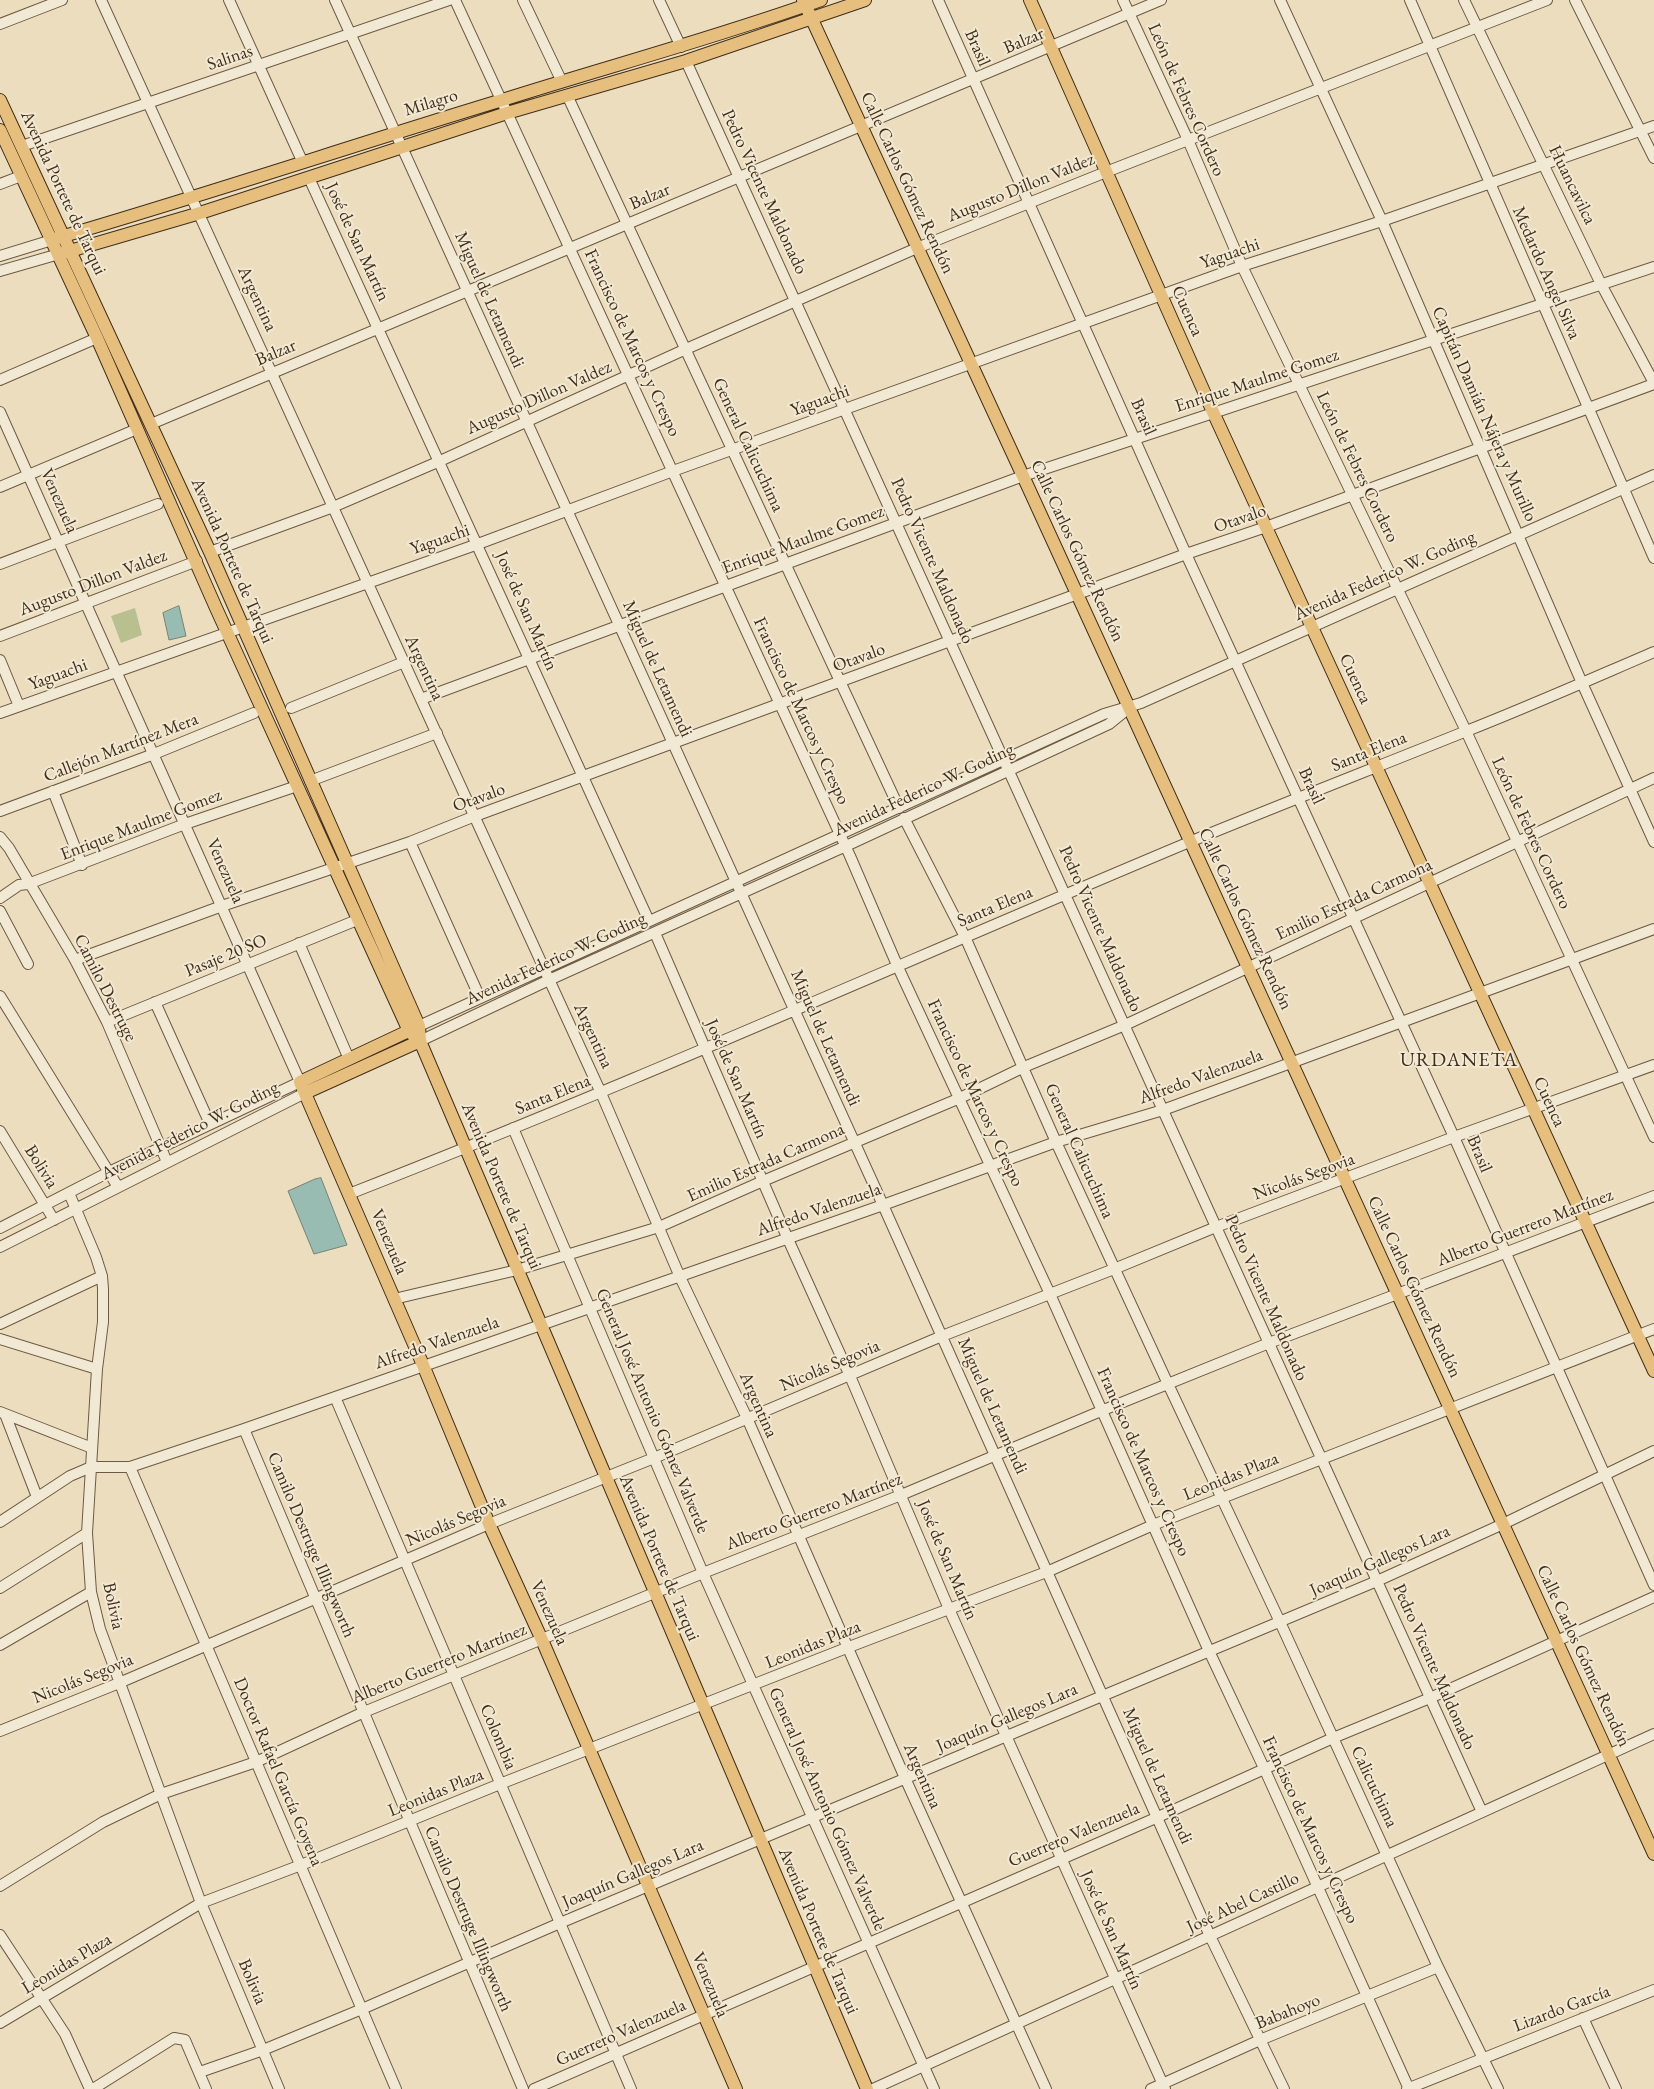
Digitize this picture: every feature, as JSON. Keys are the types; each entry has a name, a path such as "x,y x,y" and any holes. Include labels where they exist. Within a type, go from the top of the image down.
{"main road":[{"name":"Milagro","path":"58,238 501,100 681,47 804,3 821,0"},
{"name":"Milagro","path":"200,213 507,113 686,61 865,0"},
{"name":"Cuenca","path":"1030,0 1213,412 1654,1371"},
{"name":"Calle Carlos Gómez Rendón","path":"804,3 1078,595 1654,1854"},
{"name":"Avenida Portete de Tarqui","path":"0,100 22,146 58,238 151,424 210,552 347,864 414,1029"},
{"name":"Avenida Portete de Tarqui","path":"0,130 22,176 58,238"},
{"path":"65,253 200,213"},
{"name":"Avenida Portete de Tarqui","path":"65,253 97,338 197,560 227,632 357,920 420,1041 867,2089"},
{"name":"Avenida Federico W. Goding","path":"303,1087 349,1059 414,1029"},
{"name":"Avenida Federico W. Goding","path":"303,1087 420,1041"},
{"name":"Venezuela","path":"303,1087 423,1365 489,1524 542,1640 736,2089"}],"street":[{"path":"0,24 62,0"},
{"name":"Argentina","path":"101,0 601,1093 680,1276 747,1418 905,1778 1046,2089"},
{"path":"229,0 303,163"},
{"name":"Miguel de Letamendi","path":"335,0 883,1205 1210,1936 1284,2089"},
{"name":"Salinas","path":"22,146 449,0"},
{"path":"455,0 501,100"},
{"path":"523,0 562,82"},
{"path":"659,0 681,47"},
{"name":"Brasil","path":"938,0 1186,554 1402,1021 1504,1253 1654,1585"},
{"name":"León de Febres Cordero","path":"1123,0 1188,140 1242,266 1466,731 1624,1076 1654,1136"},
{"name":"Balzar","path":"151,424 1161,0"},
{"name":"Capitán Damián Nájera y Murillo","path":"1280,0 1382,222 1582,682 1654,842"},
{"name":"Medardo Angel Silva","path":"1410,0 1654,558"},
{"name":"Huancavilca","path":"1464,0 1601,284 1654,384"},
{"name":"Augusto Dillon Valdez","path":"210,552 333,507 440,461 686,349 917,248 1547,0"},
{"path":"1575,0 1654,158"},
{"name":"Pedro Vicente Maldonado","path":"686,61 1482,1812"},
{"name":"General Calicuchima","path":"567,95 899,808"},
{"name":"Francisco de Marcos y Crespo","path":"501,100 841,835 897,965 1050,1294 1209,1651 1368,1996 1408,2089"},
{"name":"Yaguachi","path":"0,713 241,626 478,544 673,471 971,363 1083,325 1242,266 1382,222 1654,126"},
{"path":"0,184 22,176"},
{"name":"José de San Martín","path":"309,178 478,544 649,922"},
{"path":"0,256 58,238"},
{"path":"0,271 65,253"},
{"name":"Enrique Maulme Gomez","path":"421,699 1023,476 1213,412 1300,386 1654,267"},
{"path":"0,380 97,338"},
{"name":"Otavalo","path":"75,960 222,906 410,842 672,743 781,705 1186,554 1266,527 1654,384"},
{"name":"Venezuela","path":"0,412 303,1087"},
{"path":"0,429 16,448"},
{"path":"0,487 138,429"},
{"name":"Avenida Federico W. Goding","path":"414,1029 544,968 736,883 1104,714 1129,708 1654,475"},
{"path":"0,564 158,504"},
{"name":"Augusto Dillon Valdez","path":"0,636 197,560"},
{"name":"Santa Elena","path":"349,1194 601,1093 897,965 1654,652"},
{"path":"0,660 19,706"},
{"path":"291,708 404,662"},
{"name":"Avenida Federico W. Goding","path":"420,1041 1109,724 1129,708"},
{"name":"Callejón Martínez Mera","path":"0,811 154,754 254,713"},
{"path":"310,781 437,733"},
{"name":"Emilio Estrada Carmona","path":"394,1298 518,1270 659,1227 960,1098 1024,1067 1125,1025 1654,778"},
{"name":"Enrique Maulme Gomez","path":"0,898 19,885 28,884 82,865 185,824 297,786"},
{"path":"53,791 82,865"},
{"name":"General Calicuchima","path":"904,818 965,937 1114,1269 1222,1498"},
{"name":"Camilo Destruge","path":"0,837 9,848 28,884 75,960 107,1022 167,1162"},
{"path":"410,842 480,998"},
{"path":"0,911 28,964"},
{"name":"Pasaje 20 SO","path":"107,1022 357,920"},
{"name":"Alfredo Valenzuela","path":"0,1522 70,1476 91,1467 130,1467 244,1429 883,1205 1056,1142 1162,1110 1654,929"},
{"name":"José de San Martín","path":"655,933 787,1238 902,1495 949,1609 1164,2086"},
{"path":"299,943 349,1059"},
{"path":"0,996 118,1186"},
{"path":"155,1002 210,1124"},
{"name":"Nicolás Segovia","path":"0,1730 119,1683 489,1524 654,1458 942,1336 1216,1227 1345,1180 1454,1137 1534,1110 1654,1065"},
{"name":"Avenida Federico W. Goding","path":"0,1228 109,1172 210,1124 303,1087"},
{"name":"Avenida Federico W. Goding","path":"0,1247 167,1162 303,1087"},
{"name":"General José Antonio Gómez Valverde","path":"513,1128 703,1573 934,2089"},
{"name":"Bolivia","path":"0,1131 54,1220"},
{"name":"Bolivia","path":"69,1193 102,1276 103,1322 97,1369 88,1533 92,1592 100,1629 201,1903 279,2089"},
{"name":"Alberto Guerrero Martínez","path":"0,1886 103,1822 161,1794 256,1762 364,1712 655,1592 902,1495 1269,1343 1654,1196"},
{"path":"0,1324 102,1276"},
{"name":"Leonidas Plaza","path":"0,2023 201,1903 849,1647 1048,1571 1154,1525 1654,1329"},
{"path":"0,1339 97,1369"},
{"name":"Colombia","path":"335,1397 631,2089"},
{"path":"2,1413 92,1448"},
{"path":"2,1413 37,1497"},
{"name":"Camilo Destruge Illingworth","path":"244,1429 523,2089"},
{"name":"Joaquín Gallegos Lara","path":"200,2072 263,2050 362,2009 560,1923 1377,1581 1503,1524 1654,1451"},
{"name":"Doctor Rafael García Goyena","path":"130,1467 396,2089"},
{"name":"Calicuchima","path":"1222,1498 1438,1967 1498,2089"},
{"path":"0,1588 88,1533"},
{"path":"0,1646 92,1592"},
{"name":"Guerrero Valenzuela","path":"534,2089 870,1943 960,1901 1158,1817 1264,1768 1430,1698 1654,1597"},
{"name":"José Abel Castillo","path":"873,2089 1654,1734"},
{"path":"0,1935 42,1997 96,2088 174,2038 185,2040 206,2089"},
{"name":"Babahoyo","path":"1151,2089 1164,2086 1260,2040 1438,1967"},
{"name":"Lizardo García","path":"1408,2089 1654,1990"},
{"path":"1583,2018 1616,2089"}],"green space":[{"path":"135,608 142,635 121,643 111,616"}],"water":[{"path":"179,606 186,636 169,640 163,613"},
{"path":"321,1178 347,1245 314,1254 288,1191"}],"district":[{"name":"URDANETA","path":"1459,1061"}]}
